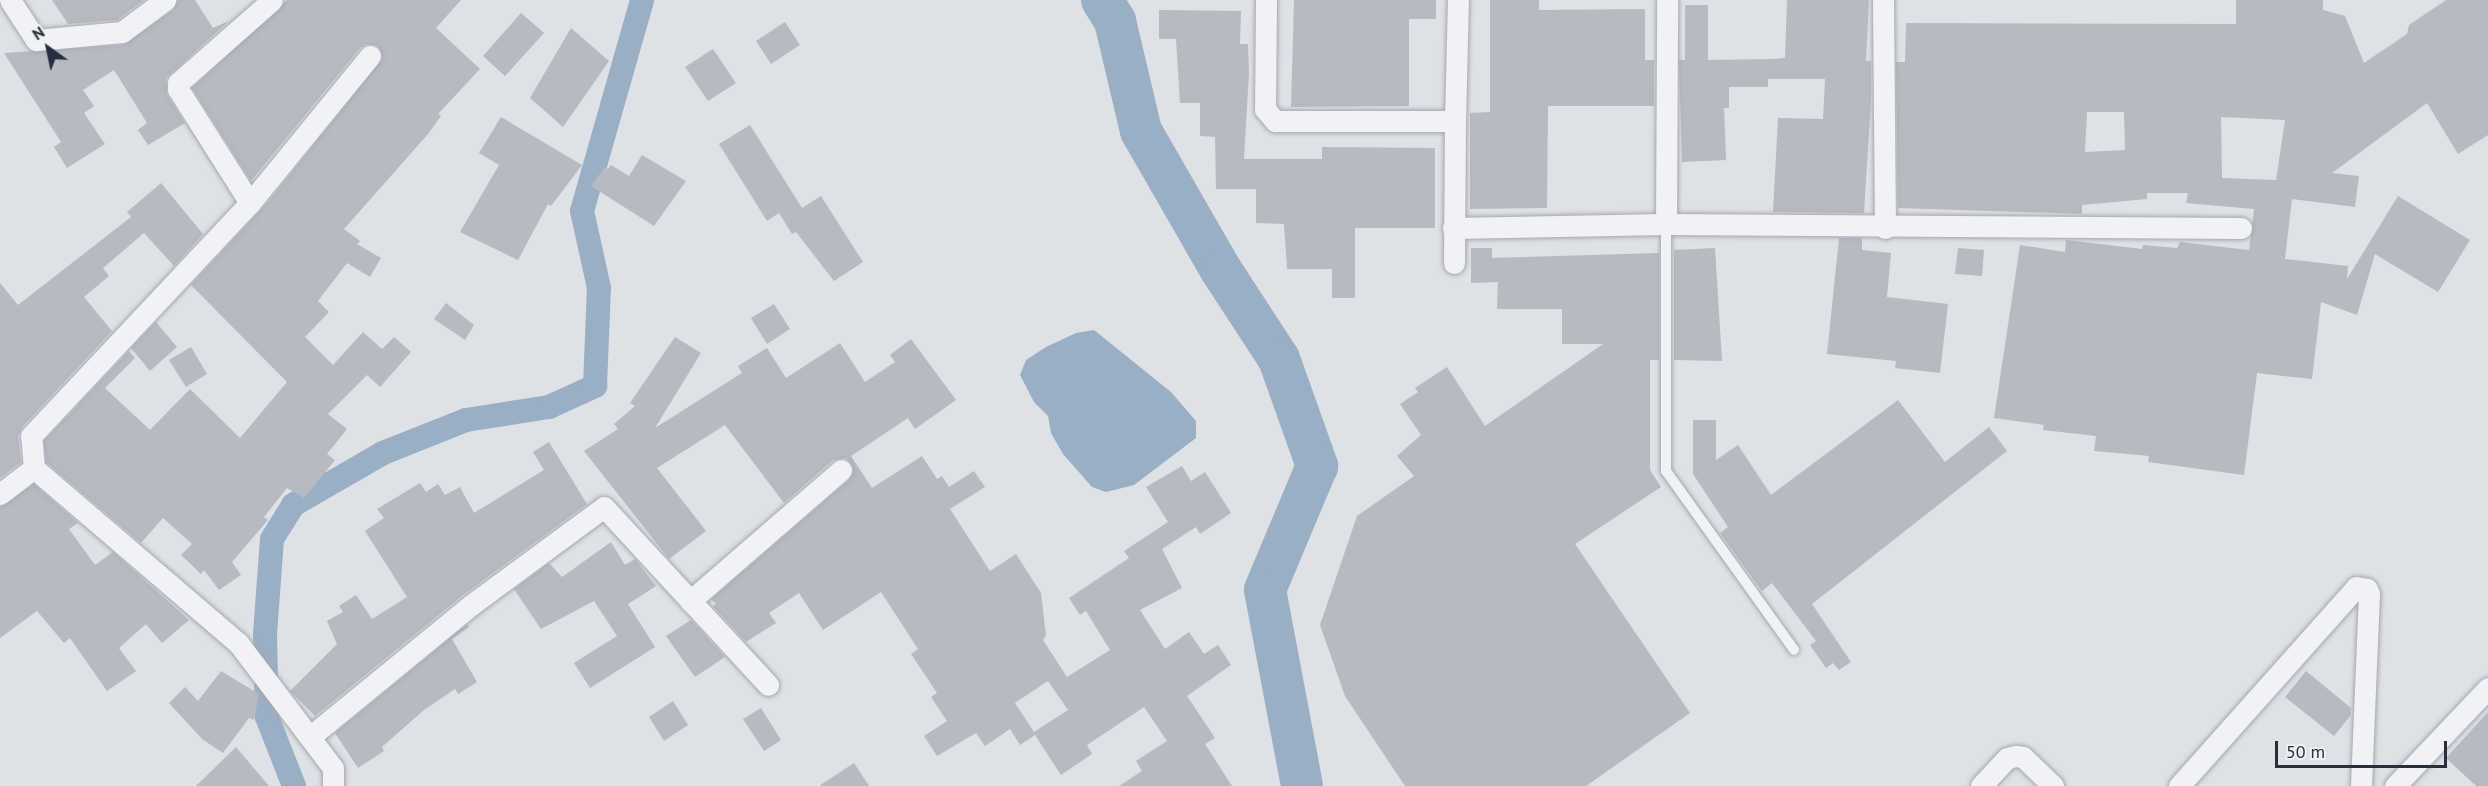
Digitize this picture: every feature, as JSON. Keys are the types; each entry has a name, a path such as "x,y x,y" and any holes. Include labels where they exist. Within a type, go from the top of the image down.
{"street":[{"path":"10,0 36,40 122,32 165,0"},
{"path":"250,203 178,89 178,83 272,0"},
{"path":"1266,0 1265,109 1275,121 1455,121"},
{"path":"1454,263 1458,0"},
{"path":"1665,224 1667,0"},
{"path":"1883,0 1885,228"},
{"path":"333,786 333,768 311,735 238,643 34,468 34,429 250,203 370,56"},
{"path":"1453,228 1665,224 1885,228 2241,228"},
{"path":"0,494 34,468"},
{"path":"690,601 841,470"},
{"path":"311,735 471,605 604,507 768,685"},
{"path":"2179,786 2356,587 2367,589 2369,594 2361,786"},
{"path":"2395,786 2488,688"},
{"path":"1981,786 2007,758 2016,756 2023,757 2053,786"}],"lane":[{"path":"1665,224 1666,471 1794,650"}],"water":[{"path":"1094,330 1171,392 1196,421 1196,438 1134,485 1106,492 1092,487 1063,454 1051,433 1048,416 1034,402 1020,375 1026,360 1046,347 1076,333"}],"building":[{"path":"52,0 144,0 117,20 68,24"},
{"path":"178,0 195,0 213,28 229,21 166,78 167,95 185,123 148,145 138,130 147,123 114,70 83,90 94,106 84,113 105,144 67,168 54,147 61,142 4,53 124,45 173,10"},
{"path":"287,0 461,0 436,28 480,69 438,114 441,116 428,134 344,229 360,241 357,244 381,258 370,277 347,263 318,301 329,312 305,337 333,365 363,332 382,349 394,337 411,352 380,387 367,375 328,414 347,429 327,454 335,460 304,498 287,488 264,517 268,520 232,562 241,575 219,590 204,570 201,574 181,555 192,544 163,518 141,543 46,462 44,441 129,351 135,358 105,388 150,430 190,389 240,438 287,382 191,285 269,201 382,59 378,46 366,44 360,48 251,181 192,88"},
{"path":"1294,0 1436,0 1436,19 1409,19 1409,106 1291,107"},
{"path":"1490,0 1539,0 1539,10 1645,9 1645,60 1654,60 1654,106 1548,106 1547,208 1470,209 1470,113 1490,112"},
{"path":"1787,0 1869,0 1866,61 1871,61 1871,101 1864,213 1773,212 1778,118 1823,119 1825,79 1768,79 1768,87 1729,87 1729,108 1724,108 1726,160 1682,162 1679,60 1685,60 1685,5 1708,5 1708,60 1773,59 1785,58"},
{"path":"2236,0 2323,0 2323,10 2345,16 2364,63 2407,34 2409,25 2446,0 2488,0 2488,135 2458,154 2427,103 2332,173 2359,176 2355,207 2292,199 2285,259 2348,266 2347,279 2398,196 2470,240 2438,292 2375,254 2357,315 2321,302 2312,379 2257,373 2244,475 2148,462 2149,456 2094,451 2096,436 2043,430 2044,425 1994,418 2020,245 2065,252 2066,240 2142,249 2143,245 2177,248 2180,242 2249,250 2254,209 2186,203 2188,193 2147,193 2147,199 2082,205 2082,214 1898,208 1896,62 1905,62 1906,23 2236,24","holes":["2087,112 2124,112 2125,150 2085,152","2221,117 2285,120 2276,180 2222,178"]},
{"path":"1159,10 1241,11 1240,44 1248,44 1249,73 1244,159 1322,159 1322,147 1435,148 1435,228 1355,228 1355,298 1332,298 1332,269 1287,269 1284,224 1256,223 1256,189 1216,189 1215,137 1200,136 1200,103 1180,103 1176,39 1159,39"},
{"path":"521,13 544,33 505,76 483,56"},
{"path":"785,22 800,45 771,64 756,41"},
{"path":"571,28 609,61 563,127 530,98"},
{"path":"713,49 736,83 708,101 685,67"},
{"path":"501,117 582,165 551,206 548,204 518,260 460,232 499,165 479,153"},
{"path":"750,125 802,208 821,196 863,262 834,281 796,232 792,234 779,213 767,221 719,144"},
{"path":"642,155 686,181 654,226 591,186 605,167 608,169 611,165 629,176"},
{"path":"161,183 203,234 174,266 144,233 103,268 109,276 84,297 112,331 22,427 18,437 21,462 0,478 0,283 18,305 131,217 127,212"},
{"path":"1839,238 1862,238 1862,250 1891,253 1887,297 1948,304 1940,373 1895,368 1896,361 1827,354"},
{"path":"1471,248 1492,248 1492,258 1659,253 1659,360 1650,360 1650,470 1661,487 1575,544 1690,713 1586,786 1405,786 1345,696 1320,625 1357,516 1414,476 1397,456 1421,435 1400,404 1418,392 1415,388 1447,367 1485,426 1603,344 1562,344 1562,309 1497,309 1498,282 1471,283"},
{"path":"1715,248 1722,361 1674,360 1674,250"},
{"path":"1958,248 1984,250 1982,276 1955,274"},
{"path":"446,303 474,325 465,340 434,319"},
{"path":"774,304 790,329 767,344 751,318"},
{"path":"156,322 177,347 150,371 131,348"},
{"path":"675,337 701,353 655,428 742,373 738,366 767,348 786,378 840,343 865,382 895,362 890,355 911,339 956,400 915,429 908,418 851,456 872,488 922,456 937,479 942,476 949,487 974,471 985,487 950,509 990,571 1016,554 1041,593 1046,635 1043,640 1067,677 1110,650 1086,611 1080,615 1069,598 1129,558 1124,551 1168,522 1146,487 1182,466 1191,481 1205,472 1231,513 1200,534 1196,527 1162,549 1182,588 1140,610 1165,649 1189,632 1204,654 1218,645 1231,665 1187,696 1215,738 1205,744 1232,786 1119,786 1142,771 1136,761 1167,741 1144,707 1087,745 1092,754 1061,775 1035,735 1020,745 1010,729 985,746 976,733 937,756 924,736 947,721 931,697 937,693 911,654 918,649 881,592 823,630 799,593 769,613 776,623 746,642 713,606 716,604 711,599 849,480 853,467 846,458 833,460 784,503 725,425 657,468 706,531 669,559 584,451 618,429 614,424 635,406 630,403","holes":["1048,681 1068,710 1034,732 1015,703"]},
{"path":"191,347 207,374 186,387 169,360"},
{"path":"1898,400 1945,462 1989,427 2007,451 1812,604 1851,662 1839,670 1833,663 1826,668 1810,645 1816,641 1772,583 1762,591 1720,533 1728,527 1693,474 1693,420 1716,420 1716,460 1738,445 1771,495"},
{"path":"549,442 587,504 463,595 315,716 290,691 337,644 327,621 343,612 339,606 356,595 372,619 407,597 365,531 384,518 377,509 420,483 426,492 438,484 445,495 460,487 474,513 544,470 533,452"},
{"path":"34,484 78,523 69,529 95,565 113,552 189,620 162,643 146,624 119,648 136,671 107,691 70,638 64,643 37,611 0,638 0,507"},
{"path":"611,542 625,565 635,559 656,586 628,604 655,647 590,688 574,663 617,636 594,601 541,629 514,589 549,563 562,577"},
{"path":"691,620 725,657 695,677 666,636"},
{"path":"467,624 469,627 452,639 477,682 458,694 455,689 424,710 382,747 384,751 358,768 335,733"},
{"path":"221,671 259,694 254,720 249,718 223,753 202,739 169,703 185,687 198,701"},
{"path":"2306,671 2351,708 2351,715 2334,736 2285,697"},
{"path":"673,701 688,725 664,741 649,717"},
{"path":"761,708 781,740 764,751 743,719"},
{"path":"2488,712 2488,786 2476,786 2446,758"},
{"path":"236,747 269,786 196,786"},
{"path":"854,763 869,786 819,786"}],"waterway":[{"path":"294,786 267,717 265,634 272,539 293,505 383,453 466,420 549,407 595,386 599,288 582,211 642,0"},
{"path":"1102,0 1115,21 1141,131 1221,270 1279,359 1317,466 1265,590 1302,786"}]}
